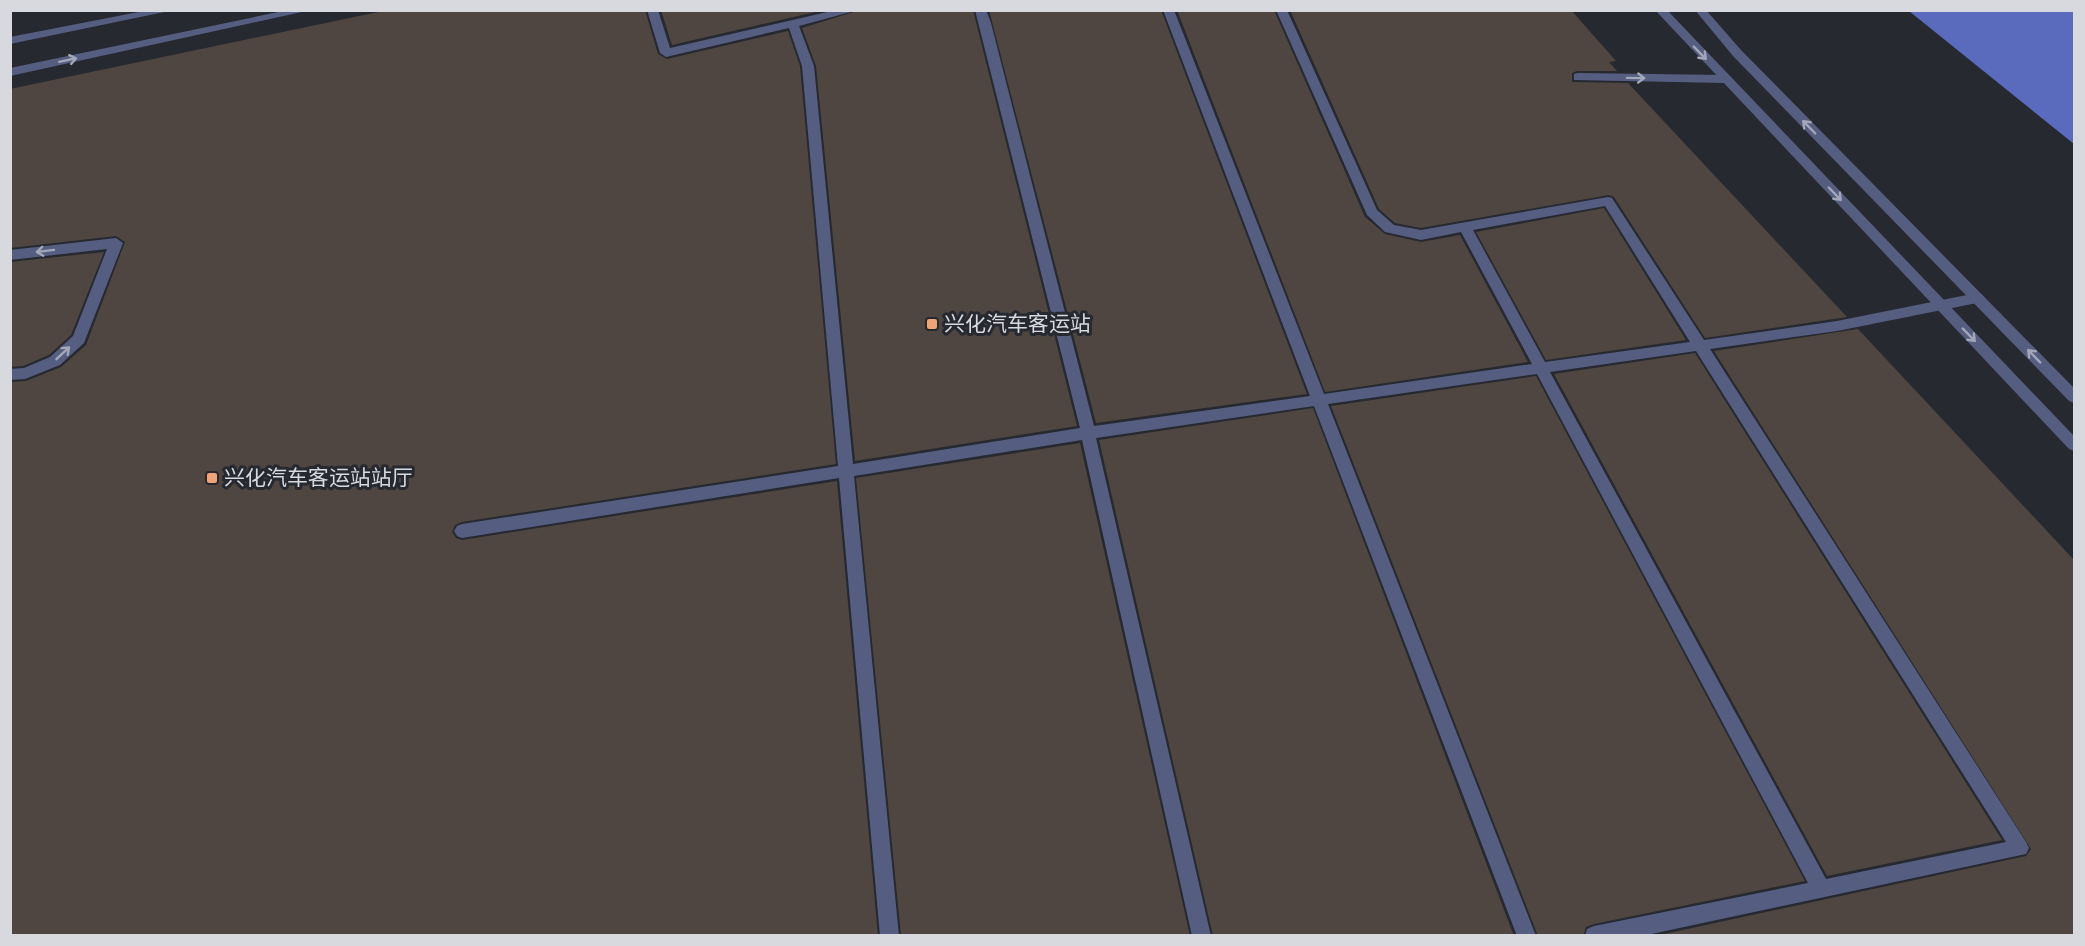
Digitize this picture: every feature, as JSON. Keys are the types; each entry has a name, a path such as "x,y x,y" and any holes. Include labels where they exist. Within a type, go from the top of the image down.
{"street":[{"path":"10,41 169,10"},
{"path":"10,72 306,10"},
{"path":"652,10 666,53 853,10"},
{"path":"980,10 1088,433 1202,936"},
{"path":"1168,10 1527,936"},
{"path":"1281,10 1372,212 1390,229 1421,235 1608,201 2020,848 1594,936"},
{"path":"1660,10 2074,445"},
{"path":"1700,10 1737,53 2074,398"},
{"path":"793,24 808,66 890,936"},
{"path":"1578,77 1725,79"},
{"path":"1465,227 1821,889"},
{"path":"10,255 116,243 79,339 55,361 26,374 10,375"},
{"path":"462,531 1088,433 1837,326 1977,298"}],"water":[{"path":"1909,11 2074,11 2074,144"}],"building":[{"path":"388,10 645,10 658,54 667,59 788,31 800,66 836,464 462,522 455,525 452,532 456,538 462,540 837,481 878,936 10,936 10,382 26,381 61,367 86,345 125,242 116,236 10,248 10,89"},
{"path":"661,10 824,10 672,45"},
{"path":"860,10 973,10 1077,426 855,461 816,66 802,28"},
{"path":"989,10 1161,10 1307,394 1096,423"},
{"path":"1177,10 1274,10 1365,217 1385,234 1421,242 1460,235 1528,362 1325,392"},
{"path":"1290,10 1571,10 1616,61 1609,62 1617,71 1577,71 1572,73 1572,82 1628,83 1847,317 1705,338 1614,197 1609,195 1421,228 1395,223 1379,209"},
{"path":"1604,208 1686,340 1546,360 1476,232"},
{"path":"104,252 71,335 49,355 23,366 10,367 10,262"},
{"path":"1858,329 2074,560 2074,936 1655,936 2026,856 2031,849 1714,351"},
{"path":"1695,353 2002,840 1827,876 1554,374"},
{"path":"1536,376 1805,881 1594,924 1586,927 1583,936 1538,936 1331,406"},
{"path":"1313,408 1514,936 1213,936 1099,440"},
{"path":"1080,443 1190,936 901,936 856,478"}],"place":[{"name":"兴化汽车客运站","path":"932,324"},
{"name":"兴化汽车客运站站厅","path":"212,478"}]}
